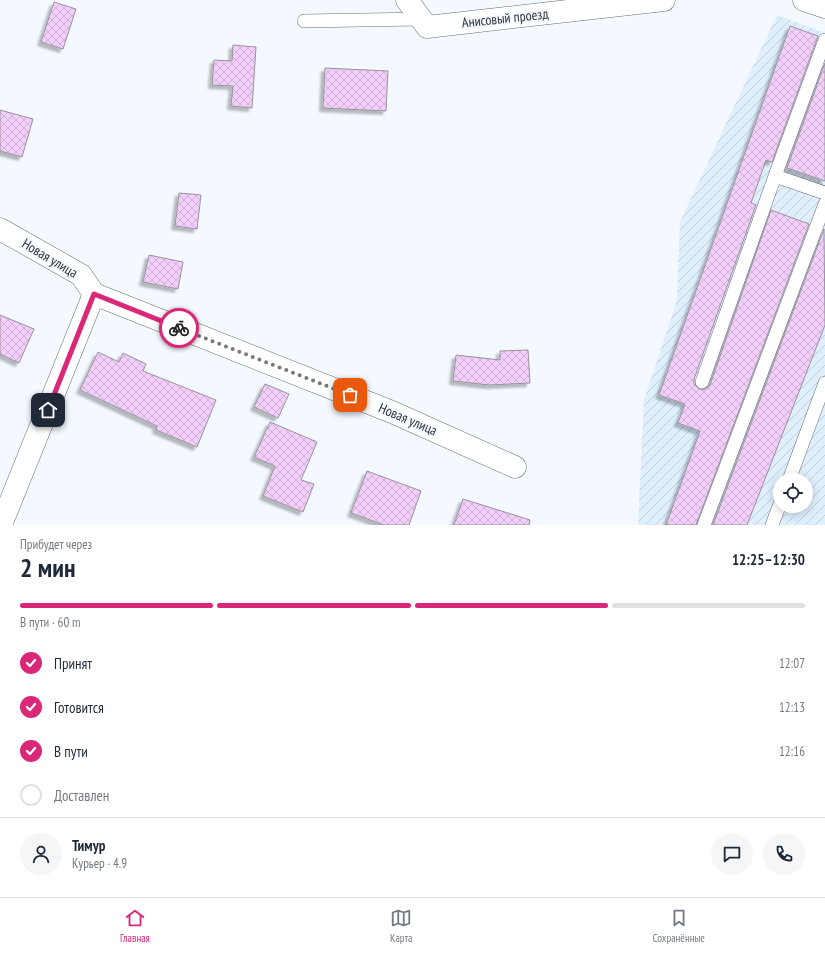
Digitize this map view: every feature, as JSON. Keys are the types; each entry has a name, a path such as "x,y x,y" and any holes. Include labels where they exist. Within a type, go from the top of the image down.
{"street":[{"path":"407,0 421,19"},
{"name":"Анисовый проезд","path":"421,19 427,27 664,0"},
{"path":"804,0 825,8"},
{"name":"Новая улица","path":"0,229 81,275 94,294 392,412 515,467"},
{"path":"1,525 94,294"}],"lane":[{"path":"304,21 421,19"},
{"path":"702,382 825,40"},
{"path":"775,176 825,193"},
{"path":"704,525 825,204"},
{"path":"792,473 825,384"},
{"path":"772,525 777,513"}],"shaded area":[{"path":"777,15 825,33 825,525 638,525 644,400 677,300 680,222"}],"building":[{"path":"54,2 76,9 63,49 41,42"},
{"path":"790,26 818,36 772,162 766,160 751,203 756,205 694,379 694,384 699,389 704,390 710,385 771,210 809,224 696,525 666,525 700,431 678,423 685,404 659,395"},
{"path":"233,45 256,47 252,108 231,106 233,86 212,85 214,60 232,61"},
{"path":"825,63 825,181 787,168"},
{"path":"325,68 388,71 386,111 323,108"},
{"path":"0,110 33,119 22,157 0,151"},
{"path":"179,193 201,195 197,229 175,226"},
{"path":"824,229 825,325 747,525 713,525"},
{"path":"149,255 183,262 178,289 143,282"},
{"path":"0,315 34,329 19,363 0,354"},
{"path":"528,350 530,383 489,385 453,381 456,355 500,360 500,351"},
{"path":"98,352 119,362 123,353 146,364 143,371 216,400 197,447 156,430 157,426 80,390"},
{"path":"265,384 289,394 278,418 254,407"},
{"path":"270,422 317,442 301,480 314,484 303,512 263,496 275,466 254,457"},
{"path":"367,471 421,491 409,525 384,525 351,513"},
{"path":"463,499 530,520 529,525 454,525"}],"way so far":[{"path":"179,328 350,395"}],"route":[{"path":"48,410 94,294 179,328"}]}
